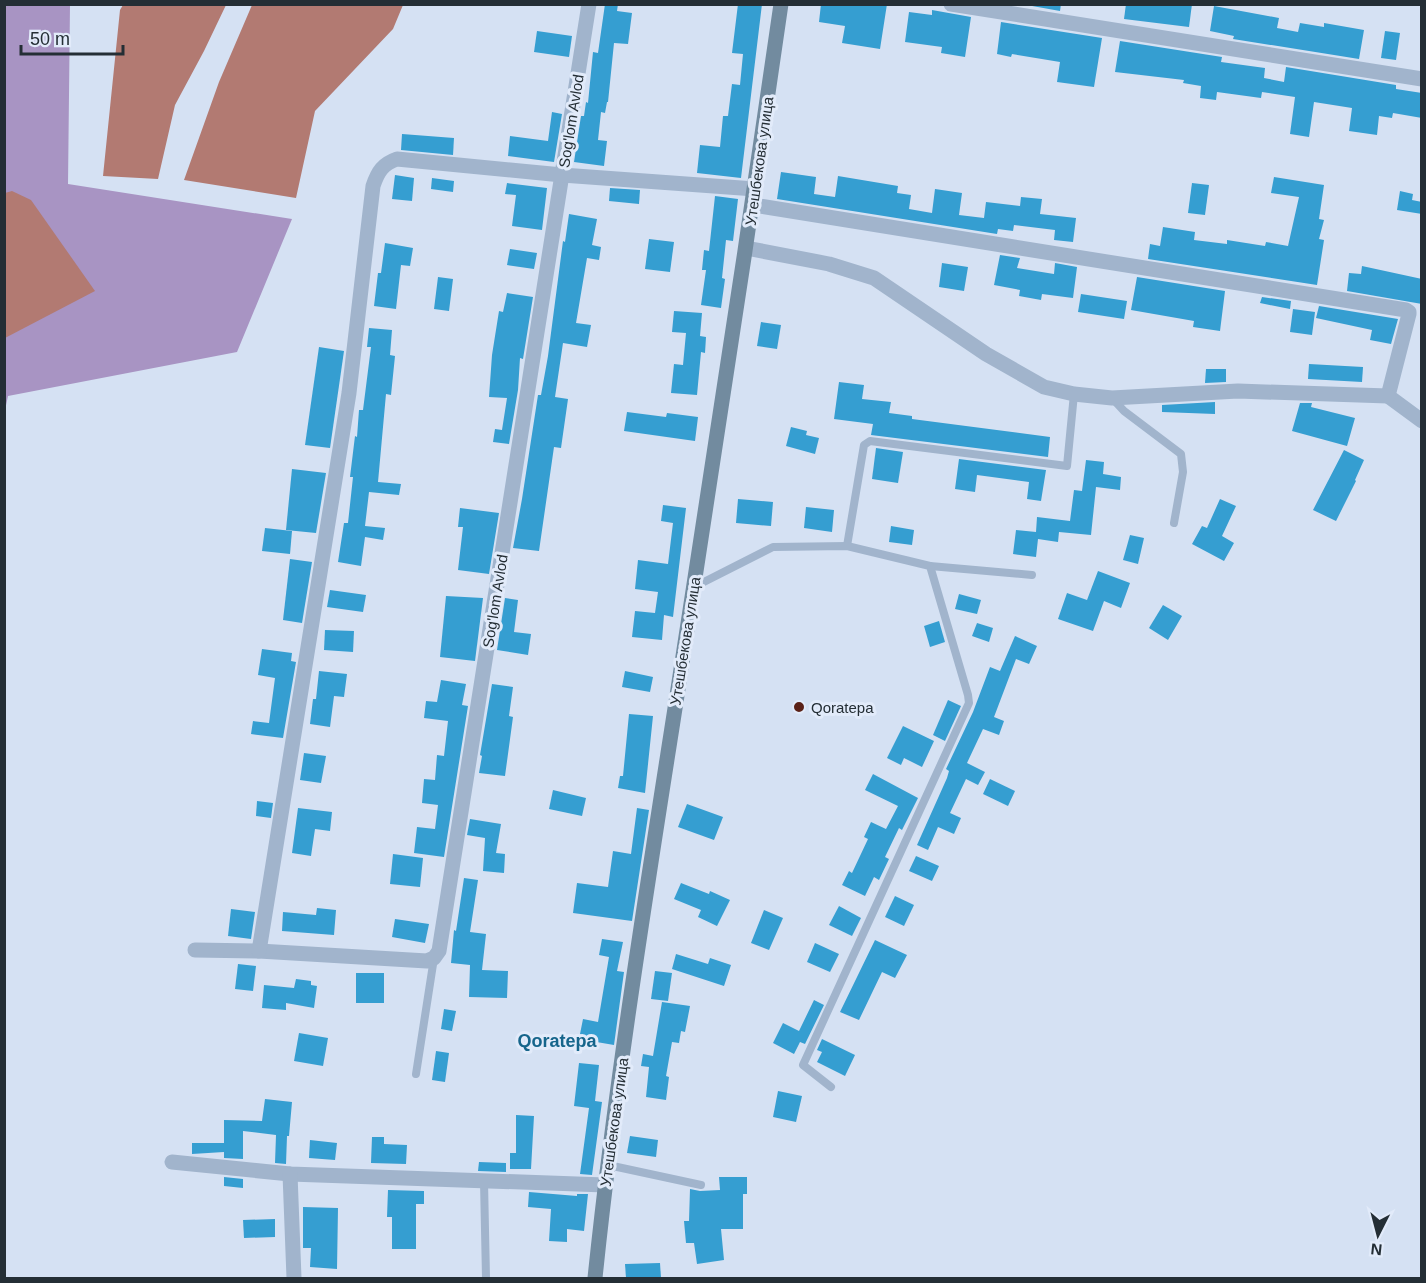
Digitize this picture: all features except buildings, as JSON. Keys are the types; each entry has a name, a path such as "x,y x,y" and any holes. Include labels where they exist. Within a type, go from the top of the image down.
{"main road":[{"name":"Утешбекова улица","path":"595,1278 635,962 753,205 782,4"}],"street":[{"name":"Sog'lom Avlod","path":"434,958 439,951 441,939 589,4"},
{"path":"951,4 1422,79"},
{"path":"259,951 349,393 373,186 377,173 386,163 397,159 562,175 755,189"},
{"path":"753,205 1406,310 1409,314 1388,396"},
{"path":"746,248 829,264 874,278 986,354 1044,387 1074,394 1112,398 1238,391 1388,396 1422,421"},
{"path":"195,950 259,951 427,961 434,958"},
{"path":"172,1162 290,1174 605,1185"},
{"path":"290,1174 294,1278"}],"lane":[{"path":"847,546 864,445 870,441 1067,466 1074,394"},
{"path":"1112,398 1124,411 1181,454 1183,472 1174,523"},
{"path":"693,587 773,547 847,546 930,566 1032,575"},
{"path":"831,1087 803,1065 969,703 930,566"},
{"path":"416,1074 434,958"},
{"path":"608,1166 701,1185"},
{"path":"484,1181 486,1278"}],"shaded area":[{"path":"5,5 70,5 68,184 292,219 237,352 8,396 5,410"},
{"path":"123,5 226,5 175,105 158,179 103,176 120,10"},
{"path":"252,5 403,5 393,29 315,111 296,198 184,180 219,82"},
{"path":"12,191 31,200 95,291 5,338 5,193"}],"place":[{"name":"Qoratepa","path":"799,707"}],"district":[{"name":"Qoratepa","path":"557,1041"}]}
